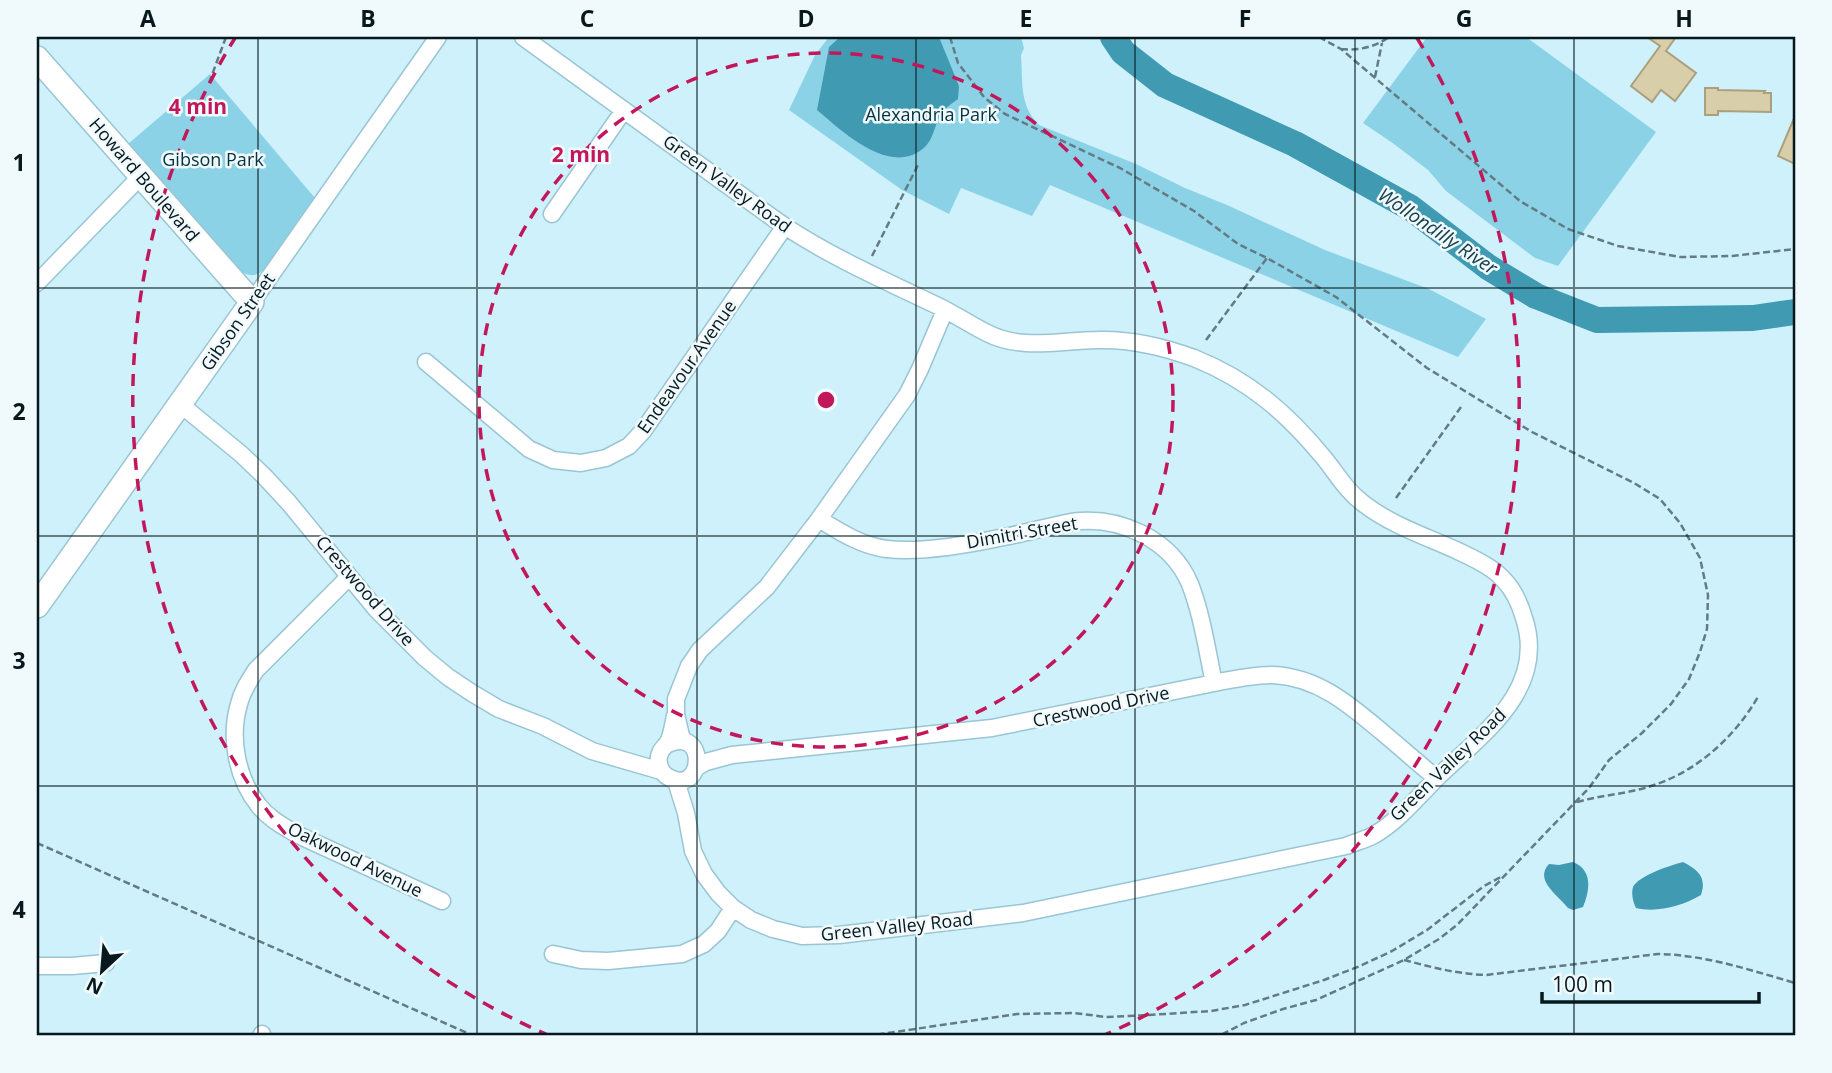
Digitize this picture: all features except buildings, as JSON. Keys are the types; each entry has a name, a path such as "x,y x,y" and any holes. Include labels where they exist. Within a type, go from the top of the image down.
{"street":[{"name":"Gibson Street","path":"37,606 438,37"},
{"name":"Green Valley Road","path":"523,37 785,226 839,259 945,310 991,335 1016,342 1046,344 1102,339 1163,348 1222,370 1250,386 1301,431 1361,502 1380,515 1480,562 1503,579 1519,601 1529,631 1529,657 1523,681 1510,705 1400,815 1374,835 1346,846 1023,913 839,934 802,936 773,929 751,920 733,908 704,874 688,832 686,813 689,764 676,714 680,684 688,666 700,650 767,587 907,395 945,310"},
{"name":"Howard Boulevard","path":"37,58 252,302"},
{"path":"552,214 624,110"},
{"path":"37,283 141,176"},
{"name":"Endeavour Avenue","path":"426,362 529,449 553,460 581,463 606,458 629,446 643,431 785,226"},
{"name":"Crestwood Drive","path":"180,404 264,476 376,608 425,658 472,693 499,709 543,726 593,751 661,771 670,779 689,764 732,755 992,728 1214,683 1274,675 1300,679 1324,688 1347,703 1436,778"},
{"name":"Dimitri Street","path":"819,519 866,544 909,551 1001,538 1073,522 1097,521 1138,531 1159,544 1177,561 1189,583 1198,610 1214,683"},
{"name":"Oakwood Avenue","path":"349,576 264,661 247,684 239,704 235,726 235,748 240,771 260,807 277,822 298,835 442,901"},
{"name":"Green Valley Road","path":"661,771 658,759 676,714"},
{"name":"Crestwood Drive","path":"614,758 654,756 679,741 689,764"},
{"path":"553,954 581,960 608,961 682,954 704,944 718,931 733,908"},
{"path":"37,966 63,967 106,963"}],"path":[{"path":"209,83 226,37"},
{"path":"950,37 958,63 984,97 1005,114 1120,168 1194,211 1238,244 1336,297 1426,368 1476,399 1532,432 1634,483 1660,499 1680,523 1700,558 1708,595 1707,629 1689,679 1671,704 1609,760 1589,788 1457,925 1404,960 1316,1000 1244,1023 1219,1036"},
{"path":"1319,37 1341,49 1520,201 1569,229 1618,246 1680,257 1732,256 1795,248"},
{"path":"1341,49 1356,51 1389,37"},
{"path":"1375,77 1382,41"},
{"path":"878,260 872,256 919,163"},
{"path":"1206,340 1267,258"},
{"path":"1396,498 1461,407"},
{"path":"1574,803 1648,787 1686,772 1729,736 1748,715 1759,695"},
{"path":"37,843 474,1036"},
{"path":"867,1036 1017,1013 1074,1013 1106,1017 1211,1011 1244,1005 1324,980 1392,951 1427,930 1484,886 1503,876"},
{"path":"1404,960 1466,975 1486,975 1658,954 1686,955 1795,983"}],"green space":[{"name":"Alexandria Park","path":"829,37 1021,37 1024,48 1021,55 1023,93 1028,109 1039,125 1136,164 1325,250 1429,289 1486,319 1458,357 1050,185 1032,216 961,188 949,214 902,190 789,110 815,55"},
{"path":"1427,37 1526,37 1656,132 1558,266 1535,258 1446,191 1428,170 1363,123"},
{"name":"Gibson Park","path":"210,74 315,198 265,269 255,275 238,270 128,144"}],"shaded area":[{"path":"840,37 939,37 959,86 958,99 942,112 925,147 912,155 883,155 854,140 817,110 829,47"},
{"path":"1573,862 1587,875 1588,887 1583,907 1573,910 1553,892 1544,876 1549,864"},
{"path":"1683,862 1700,875 1703,883 1701,895 1669,908 1636,908 1632,892 1636,883 1655,872"}],"waterway":[{"name":"Wollondilly River","path":"1113,37 1123,52 1165,85 1295,144 1411,208 1488,267 1536,296 1597,320 1753,318 1795,312"}]}
